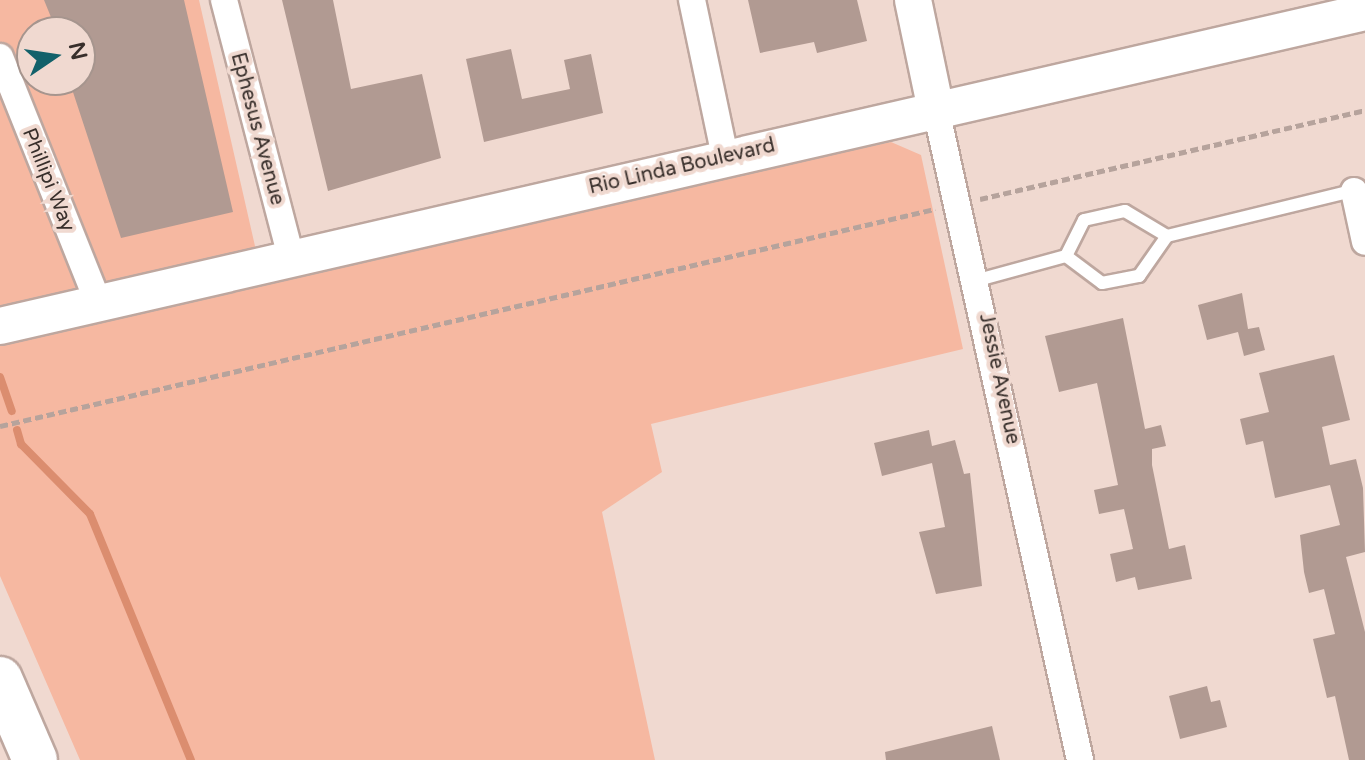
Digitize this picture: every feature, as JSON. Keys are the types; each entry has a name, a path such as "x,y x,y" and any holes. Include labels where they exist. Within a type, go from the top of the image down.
{"highway":[{"path":"0,679 35,760"}],"main road":[{"name":"Jessie Avenue","path":"913,0 936,110"},
{"name":"Rio Linda Boulevard","path":"0,326 1365,12"}],"street":[{"name":"Ephesus Avenue","path":"224,0 291,258"},
{"path":"692,0 725,157"},
{"name":"Phillipi Way","path":"0,57 98,302"},
{"name":"Jessie Avenue","path":"936,110 978,280 1080,760"},
{"path":"1360,189 1365,242"}],"lane":[{"path":"1066,256 1102,283 1139,276 1167,236 1360,189"},
{"path":"978,280 1066,256 1084,220 1125,211 1167,236"}],"path":[{"path":"0,426 1365,110"}],"shaded area":[{"path":"0,0 199,0 262,277 891,142 921,155 963,349 651,424 662,472 602,512 655,760 80,760 0,576"}],"building":[{"path":"44,0 184,0 233,212 121,238 74,96 96,96 96,16 50,16"},
{"path":"282,0 333,0 351,89 422,74 441,158 328,191"},
{"path":"748,0 857,0 867,41 817,53 814,42 760,53"},
{"path":"511,49 522,99 570,89 564,60 591,54 603,113 484,142 466,59"},
{"path":"1242,293 1248,329 1259,327 1265,350 1244,356 1238,332 1207,340 1198,305"},
{"path":"1123,318 1145,429 1161,425 1166,446 1152,449 1152,465 1169,549 1185,545 1192,579 1138,590 1135,577 1116,582 1110,554 1133,549 1124,509 1099,514 1094,490 1118,485 1097,383 1059,392 1045,336"},
{"path":"1334,355 1350,420 1322,427 1330,465 1356,459 1363,488 1365,552 1346,557 1365,632 1365,760 1349,760 1335,696 1327,698 1313,639 1335,634 1324,589 1309,593 1304,572 1300,535 1340,525 1330,485 1275,498 1263,441 1246,445 1240,419 1269,412 1259,373"},
{"path":"929,430 932,446 955,440 964,474 970,473 982,586 936,594 919,532 945,527 932,463 882,476 874,443"},
{"path":"1207,686 1211,702 1220,700 1227,727 1180,739 1169,696"},
{"path":"992,726 1000,760 886,760 885,752"}],"waterway":[{"path":"0,377 12,411"},
{"path":"17,430 21,444 90,514 191,760"}]}
